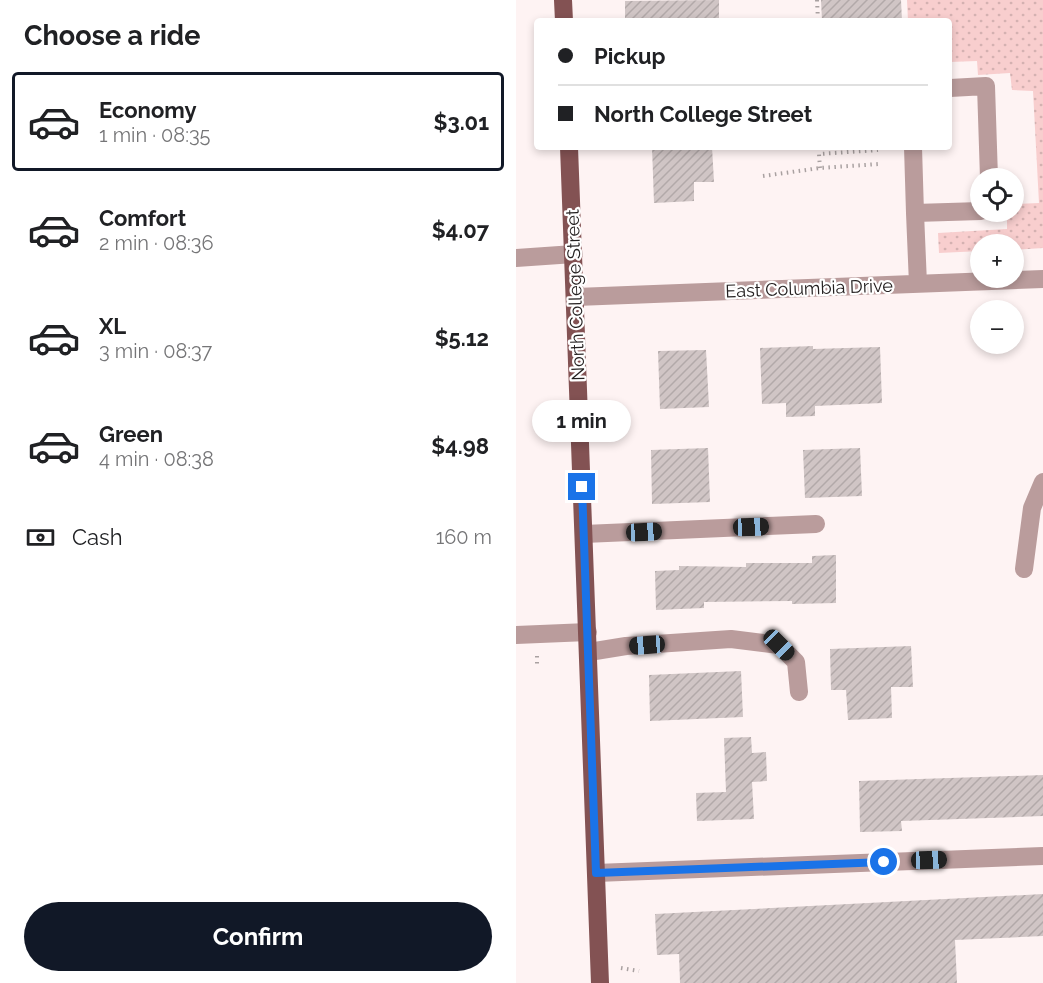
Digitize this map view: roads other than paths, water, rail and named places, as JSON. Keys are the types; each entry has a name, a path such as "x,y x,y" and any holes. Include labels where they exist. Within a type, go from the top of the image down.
{"main road":[{"path":"563,0 564,18"},
{"name":"North College Street","path":"569,150 600,983"}],"street":[{"path":"952,88 986,86 990,168"},
{"path":"913,150 918,284"},
{"path":"915,213 970,211"},
{"path":"516,258 574,254"},
{"name":"East Columbia Drive","path":"576,297 1043,279"},
{"path":"1024,569 1032,508 1043,482"},
{"path":"584,534 816,524"},
{"path":"516,634 588,632"},
{"path":"589,652 626,646 731,639 779,645 796,662 799,692"},
{"path":"596,873 1043,855"}]}
